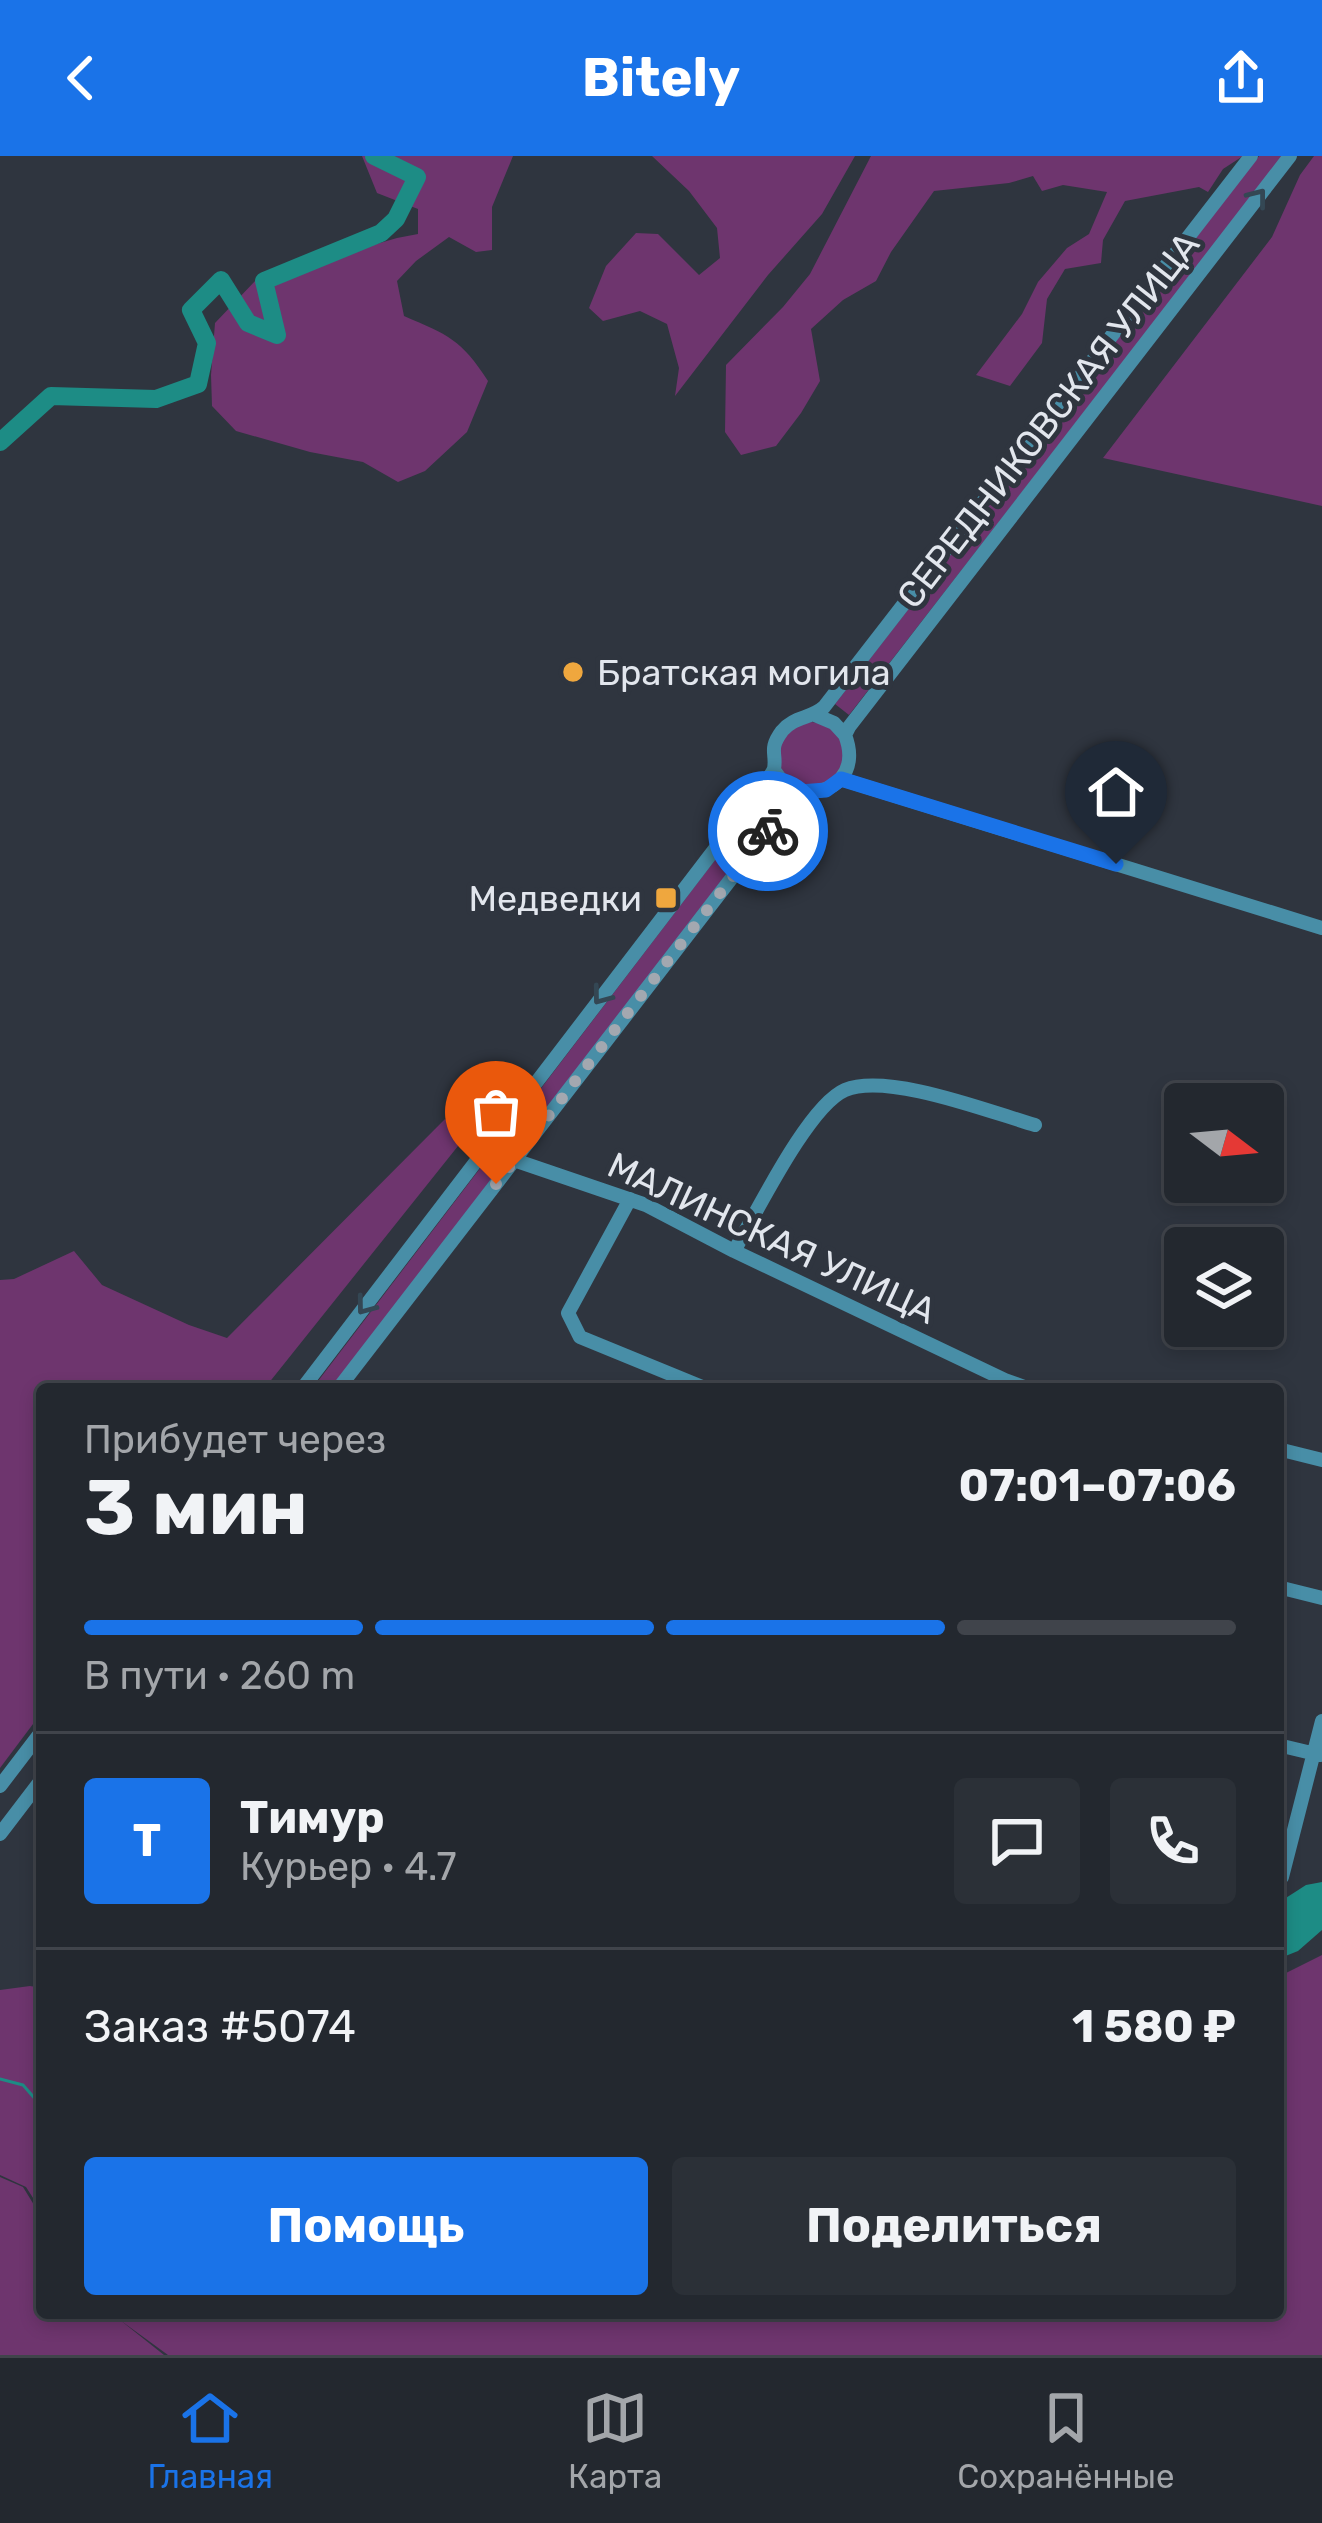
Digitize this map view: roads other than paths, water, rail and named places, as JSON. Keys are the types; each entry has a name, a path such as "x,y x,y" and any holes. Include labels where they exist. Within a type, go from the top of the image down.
{"street":[{"name":"СЕРЕДНИКОВСКАЯ УЛИЦА","path":"307,1383 774,770 773,751 785,728 799,718 815,715 1251,156"},
{"name":"СЕРЕДНИКОВСКАЯ УЛИЦА","path":"844,735 1290,156"},
{"path":"774,770 800,792 826,790 841,779 850,754 844,735 834,723 815,715"},
{"path":"841,779 1322,928"},
{"path":"343,1383 800,792"},
{"path":"734,1251 802,1136 829,1100 846,1090 867,1084 932,1095 1035,1125"},
{"name":"МАЛИНСКАЯ УЛИЦА","path":"488,1144 514,1160 630,1198 1011,1383"},
{"path":"630,1198 568,1313 580,1337 692,1383"},
{"path":"1284,1451 1322,1460"},
{"path":"1284,1588 1322,1598"},
{"path":"1284,1869 1318,1754 1322,1720"},
{"path":"0,1773 36,1738"},
{"path":"0,1786 36,1739"},
{"path":"1284,1746 1318,1754"},
{"path":"0,1834 36,1787"}],"waterway":[{"path":"0,442 51,396 156,399 198,384 207,343 191,310 221,280 248,323 277,335 264,281 381,233 396,219 417,177 374,156"},
{"path":"0,2079 23,2085 36,2100"}],"place":[{"name":"Братская могила","path":"573,672"},
{"name":"Медведки","path":"666,898"}]}
